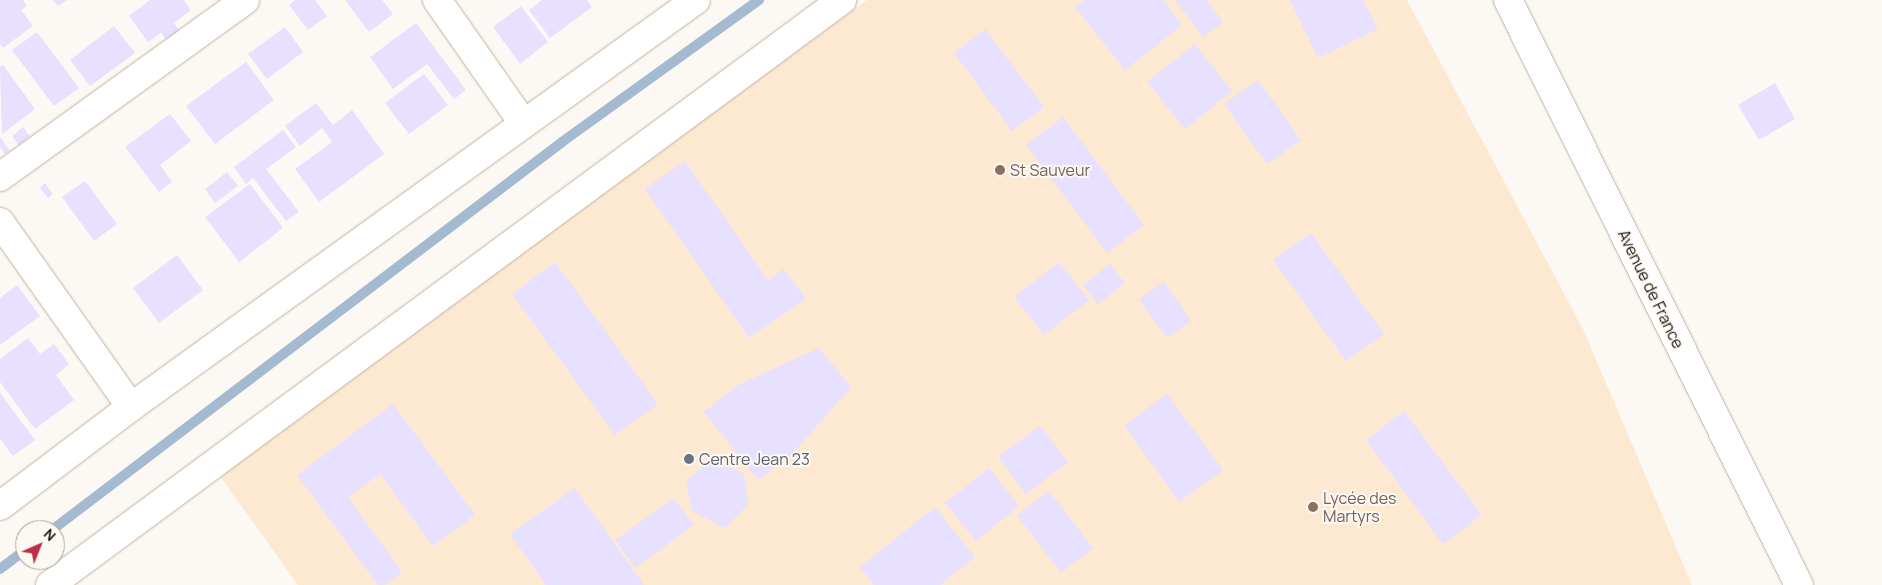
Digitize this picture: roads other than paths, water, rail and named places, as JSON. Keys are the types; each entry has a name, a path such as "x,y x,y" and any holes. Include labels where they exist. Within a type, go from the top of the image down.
{"street":[{"path":"0,177 245,0"},
{"path":"437,0 523,123"},
{"path":"0,506 131,407 696,0"},
{"path":"50,585 842,0"},
{"name":"Avenue de France","path":"1508,0 1796,583"},
{"path":"0,222 131,407"}],"waterway":[{"path":"65,520 562,142 759,0"},
{"path":"0,569 15,558"}],"place":[{"name":"St Sauveur","path":"1000,170"},
{"name":"Centre Jean 23","path":"689,459"},
{"name":"Lycée des Martyrs","path":"1313,507"}]}
